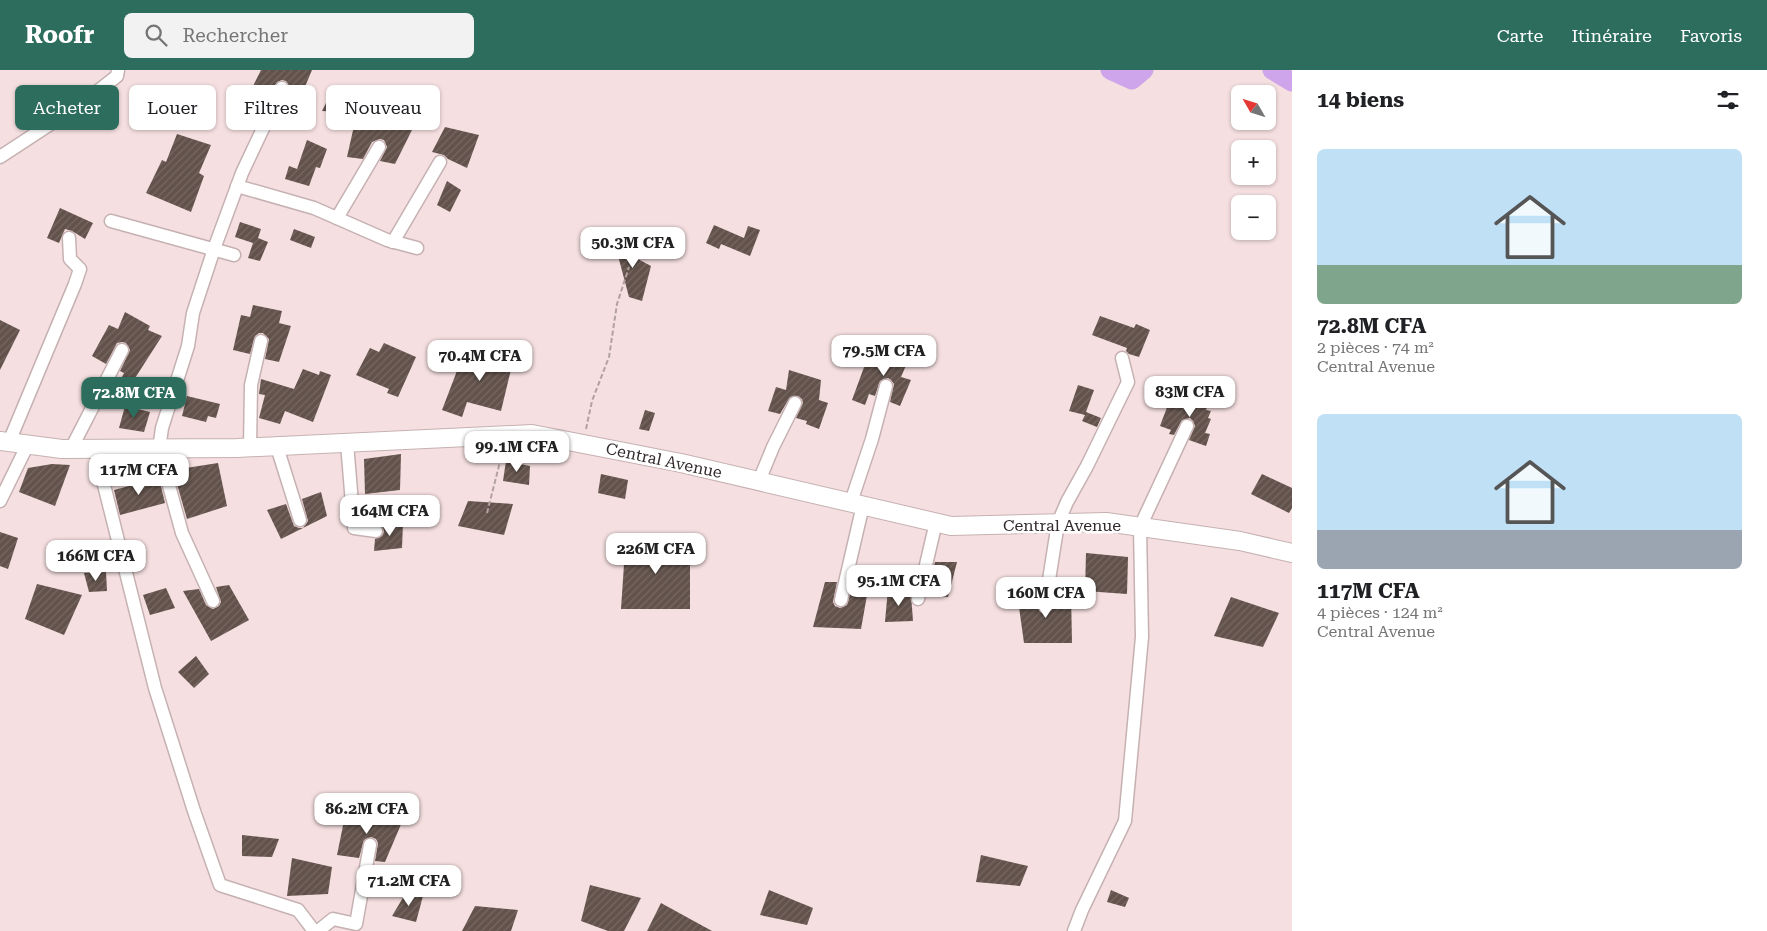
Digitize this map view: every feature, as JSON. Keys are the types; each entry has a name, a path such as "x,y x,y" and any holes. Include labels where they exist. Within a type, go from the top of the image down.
{"street":[{"path":"0,157 84,102 117,76 118,70"},
{"path":"213,601 182,533 159,448 167,412 188,346 194,313 214,249 237,186 263,130"},
{"path":"337,218 379,146"},
{"path":"393,242 440,162"},
{"path":"237,186 306,206 393,242 418,248"},
{"path":"111,221 234,255"},
{"path":"4,441 80,269 70,259 69,238"},
{"path":"250,448 251,385 261,341"},
{"path":"71,449 122,350"},
{"path":"1045,605 1058,523 1128,382 1122,358"},
{"path":"841,600 857,504 886,386"},
{"path":"760,481 773,447 795,403"},
{"path":"1074,931 1082,910 1125,821 1142,637 1140,527 1187,426"},
{"name":"Central Avenue","path":"4,441 71,449 250,448 532,434 681,463 951,526 1106,522 1240,541 1292,553"},
{"path":"347,443 354,528 376,531"},
{"path":"0,501 28,444"},
{"path":"277,446 300,520"},
{"path":"95,449 155,688 194,811 220,885 298,910 316,931 333,919 356,924 370,845"},
{"path":"918,599 936,522"}],"path":[{"path":"582,444 592,401 609,357 616,304 629,268"},
{"path":"487,513 507,435"}],"building":[{"path":"261,70 312,70 306,85 288,85 286,81 282,80 275,85 254,85"},
{"path":"326,103 326,111 322,111"},
{"path":"445,127 479,135 467,168 448,159 444,155 432,152"},
{"path":"353,130 412,130 395,164 380,161 387,147 384,140 380,139 372,142 363,159 347,157"},
{"path":"177,134 211,145 199,173 204,176 191,212 146,193 162,160 166,162"},
{"path":"307,140 327,149 320,168 316,167 309,186 285,179 289,166 297,169"},
{"path":"447,181 461,190 450,212 437,205"},
{"path":"60,208 93,223 85,239 65,229 59,243 47,238"},
{"path":"240,222 261,229 258,238 268,242 260,261 248,258 253,243 235,237"},
{"path":"714,225 744,238 748,226 760,230 750,256 721,244 719,249 706,243"},
{"path":"294,229 315,237 311,248 290,240"},
{"path":"623,237 642,244 636,258 651,266 642,301 629,297 617,252"},
{"path":"253,305 282,311 279,323 291,326 279,362 265,359 269,339 263,333 255,336 250,354 233,350 241,315 250,317"},
{"path":"125,312 150,326 148,330 162,336 130,386 120,381 124,373 120,371 130,350 126,343 117,343 106,364 92,356 109,325 118,329"},
{"path":"1100,316 1134,328 1136,324 1150,330 1139,357 1129,354 1126,351 1127,348 1092,335"},
{"path":"0,320 20,330 0,370"},
{"path":"384,343 416,357 398,397 387,393 389,389 356,375 370,348 379,352"},
{"path":"472,346 514,357 501,411 467,402 462,417 442,410 460,363 467,366"},
{"path":"887,348 910,356 901,377 911,380 900,406 890,402 894,384 888,378 880,381 875,396 869,394 865,405 852,400 867,359 881,364"},
{"path":"303,369 319,375 320,371 331,375 313,422 285,411 280,424 259,418 265,395 259,394 261,379 294,389"},
{"path":"789,370 821,380 819,400 828,403 819,429 806,424 807,421 796,418 803,403 802,399 798,396 790,397 780,414 768,411 776,387 786,390"},
{"path":"1078,385 1094,390 1086,412 1101,418 1097,427 1082,421 1085,415 1069,411"},
{"path":"1189,394 1210,400 1206,410 1211,411 1208,418 1211,419 1205,433 1210,434 1206,446 1189,440 1195,426 1190,418 1182,420 1174,435 1169,434 1171,430 1160,426 1169,402 1185,408"},
{"path":"187,396 220,404 216,418 208,416 206,422 182,416"},
{"path":"125,406 150,412 144,432 119,428"},
{"path":"645,410 655,413 649,431 639,429"},
{"path":"401,454 400,490 365,494 364,459"},
{"path":"506,461 530,466 529,485 503,481"},
{"path":"218,463 227,506 187,519 173,470"},
{"path":"52,464 70,465 55,506 19,492 28,468"},
{"path":"601,474 628,480 625,499 598,493"},
{"path":"1262,474 1292,488 1292,508 1289,513 1251,494"},
{"path":"159,478 165,503 120,515 114,490"},
{"path":"321,492 327,516 303,528 308,521 302,499"},
{"path":"468,501 513,504 504,535 458,526"},
{"path":"286,504 294,526 303,528 281,539 267,510"},
{"path":"378,523 403,523 402,548 374,551 375,539 382,536 384,532"},
{"path":"0,532 18,538 8,569 0,566"},
{"path":"626,535 690,545 690,609 621,609"},
{"path":"1086,553 1128,557 1127,594 1085,591"},
{"path":"935,562 957,562 948,597 927,595"},
{"path":"106,572 107,591 89,592 84,573"},
{"path":"825,582 837,582 833,602 835,606 840,608 847,605 853,583 869,584 861,629 813,627"},
{"path":"37,584 82,595 64,635 25,619"},
{"path":"229,585 249,620 211,641 183,591 199,589 206,605 213,609 219,606 221,602 216,587"},
{"path":"166,588 175,608 150,615 143,595"},
{"path":"888,588 911,594 913,621 885,622"},
{"path":"1055,592 1071,592 1072,643 1024,643 1017,593 1039,593 1037,607 1040,612 1044,613 1052,610"},
{"path":"1231,597 1279,613 1263,647 1214,636"},
{"path":"196,656 209,674 194,688 178,672"},
{"path":"346,811 402,822 385,862 375,861 378,843 376,839 371,837 364,840 359,858 337,855"},
{"path":"242,835 279,839 272,857 242,856"},
{"path":"981,855 1028,866 1020,886 976,882"},
{"path":"292,858 332,867 328,894 287,896"},
{"path":"590,885 641,898 624,931 608,931 581,921"},
{"path":"769,890 813,908 807,925 760,915"},
{"path":"1111,890 1129,898 1125,907 1107,902"},
{"path":"407,891 423,896 416,922 392,916"},
{"path":"661,903 712,931 647,931"},
{"path":"475,906 518,910 511,931 462,931"}],"waterway":[{"path":"1110,70 1132,80 1144,70"},
{"path":"1272,70 1292,82"}]}
